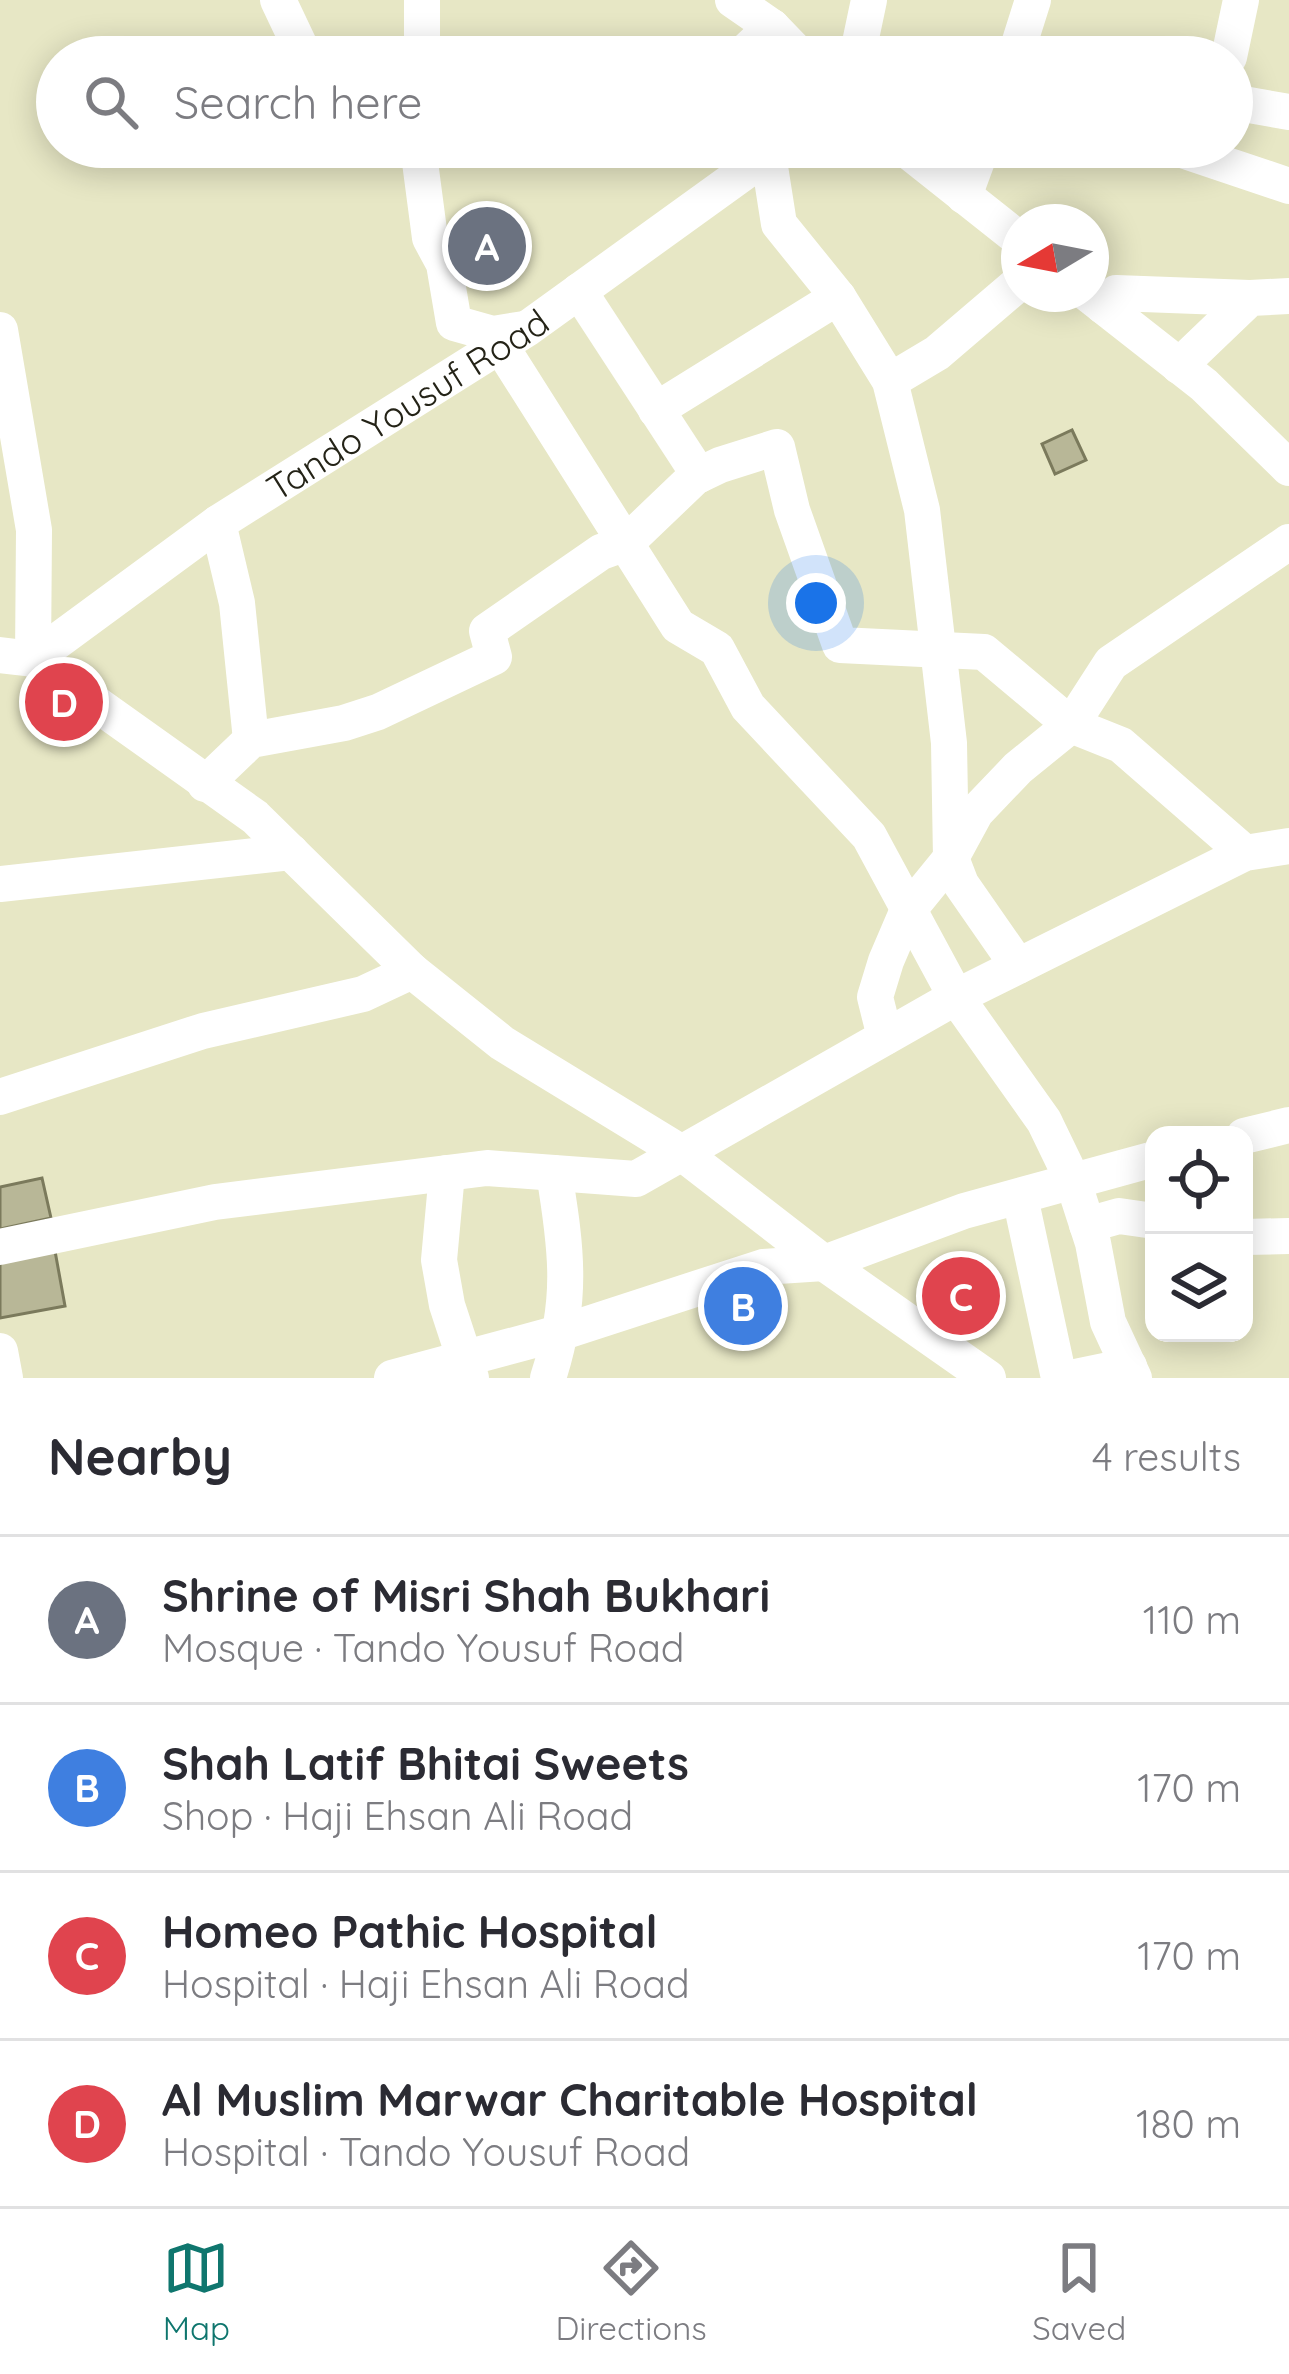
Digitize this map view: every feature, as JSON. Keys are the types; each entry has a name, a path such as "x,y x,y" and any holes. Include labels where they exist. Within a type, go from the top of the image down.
{"street":[{"path":"278,0 295,36"},
{"path":"422,0 422,36"},
{"path":"734,0 781,36"},
{"path":"861,36 869,0"},
{"path":"1023,36 1034,0"},
{"path":"1233,36 1241,0"},
{"path":"762,36 772,27"},
{"path":"1253,106 1289,112"},
{"path":"421,168 430,238 444,264 454,322 514,337 626,543 678,626 717,649 748,707 868,836 956,997 1044,1121 1073,1181 1108,1322 1131,1372 1071,1378"},
{"name":"Tando Yousuf Road","path":"16,657 514,337 746,168"},
{"path":"772,168 779,224 838,297 890,380 922,510 953,788 951,858 961,884 1018,966"},
{"path":"929,168 1001,225"},
{"path":"964,196 974,168"},
{"path":"1246,168 1289,186"},
{"path":"579,291 699,475"},
{"path":"1109,295 1289,296"},
{"path":"656,410 838,297"},
{"path":"890,380 937,353 1001,298"},
{"path":"1180,366 1250,298"},
{"path":"1109,310 1180,366 1289,467"},
{"path":"0,330 17,528 16,657 255,817 412,971 502,1042 682,1153 824,1263 988,1378"},
{"path":"205,784 251,740 344,724 494,657 487,631 601,553 626,543 699,475 777,447 792,510 840,645 984,652 1071,725 1121,745 1245,853"},
{"path":"218,523 236,603 251,740"},
{"path":"885,1037 875,997 907,912 951,858 976,812 1018,768 1071,725 1111,663 1289,542"},
{"path":"0,1247 215,1202 487,1168 636,1179 956,997 1245,853 1289,846"},
{"path":"0,884 291,852"},
{"path":"0,1097 203,1031 363,994 412,971"},
{"path":"1253,1134 1289,1125"},
{"path":"392,1378 468,1368 763,1267 824,1263 964,1211 1138,1163 1142,1219 1119,1216 1087,1225"},
{"path":"447,1173 439,1261 447,1306 468,1368"},
{"path":"548,1378 563,1332 566,1247 554,1173"},
{"path":"1020,1196 1059,1378"},
{"path":"1253,1237 1289,1236"},
{"path":"0,1351 5,1378"}],"building":[{"path":"1072,430 1086,460 1055,474 1042,444"},
{"path":"42,1178 51,1218 0,1229 0,1187"},
{"path":"55,1251 65,1306 0,1318 0,1262"}],"place":[{"name":"Shrine of Misri Shah Bukhari","path":"487,246"},
{"name":"Al Muslim Marwar Charitable Hospital","path":"64,702"},
{"name":"Homeo Pathic Hospital","path":"961,1296"},
{"name":"Shah Latif Bhitai Sweets","path":"743,1306"}]}
